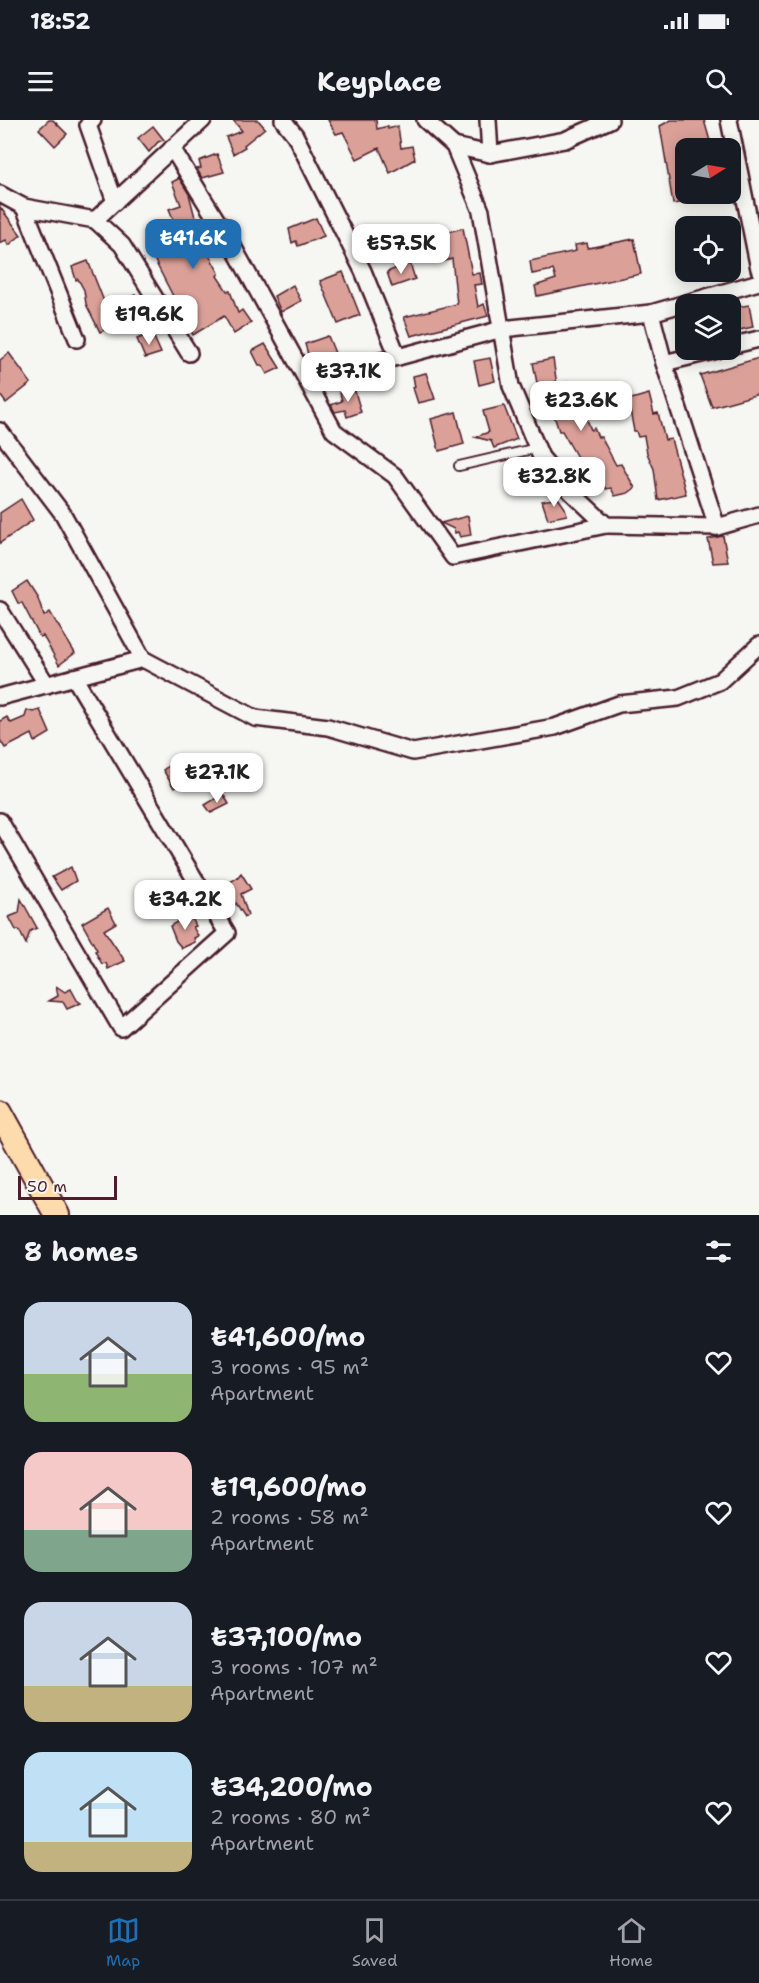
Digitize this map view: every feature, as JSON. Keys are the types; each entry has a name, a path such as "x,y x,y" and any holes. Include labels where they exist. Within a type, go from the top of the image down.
{"main road":[{"path":"0,1112 57,1215"}],"street":[{"path":"93,120 88,125 115,202"},
{"path":"95,220 202,120"},
{"path":"283,120 295,135 363,270 398,357"},
{"path":"425,120 454,146 481,211 511,386 541,457 569,490 606,525"},
{"path":"488,120 490,154"},
{"path":"454,146 490,154 565,140 610,120"},
{"path":"729,120 759,269"},
{"path":"172,148 235,250 334,431 395,476 453,557 606,525 717,527 759,515"},
{"path":"0,194 24,207 95,220 122,245 189,353"},
{"path":"24,207 76,339"},
{"path":"306,379 398,357 502,328 651,313 759,282"},
{"path":"651,313 664,363 717,527"},
{"path":"741,343 759,339"},
{"path":"664,363 676,360"},
{"path":"0,431 63,514 143,659 255,718 327,727 412,752 555,727 619,704 678,698 720,681 759,645"},
{"path":"0,610 47,685"},
{"path":"0,697 143,659"},
{"path":"0,821 121,1028 227,933 74,677"}],"lane":[{"path":"459,466 537,448"}],"building":[{"path":"49,120 53,120 67,134 55,146 39,129"},
{"path":"233,120 258,120 265,128 244,145 245,147 233,154 226,137 242,131"},
{"path":"328,120 376,120 377,129 398,126 401,148 412,146 415,159 390,173 379,148 357,159 343,132 336,134"},
{"path":"671,120 704,120 709,138 675,138 675,204 673,204 660,126"},
{"path":"153,126 164,140 158,142 149,152 138,138"},
{"path":"217,154 224,172 202,178 197,169 201,168 199,161"},
{"path":"178,176 189,194 197,225 206,245 204,246 219,273 217,276 227,291 230,291 238,313 242,310 251,323 234,334 224,316 193,335 156,263 146,236 175,223 169,209 181,205 172,182 178,179"},
{"path":"0,207 21,235 9,245 6,240 0,243"},
{"path":"316,218 324,236 298,246 296,241 292,243 289,229"},
{"path":"463,228 472,274 480,273 482,284 474,285 478,307 484,304 488,316 411,336 404,317 457,304 452,259 445,261 440,234"},
{"path":"393,231 401,246 379,257 371,242"},
{"path":"634,239 641,274 537,296 535,286 556,279 553,270 532,274 530,261 576,251 575,245 587,243 588,248"},
{"path":"88,261 107,309 135,295 149,313 129,323 127,320 100,332 86,304 84,290 78,279 76,280 72,267"},
{"path":"410,263 415,279 392,287 387,272"},
{"path":"343,272 360,315 338,324 320,281"},
{"path":"293,285 301,301 281,312 274,296"},
{"path":"749,305 753,327 741,330 741,306"},
{"path":"152,333 161,353 145,358 137,339"},
{"path":"328,336 335,353 310,361 305,344"},
{"path":"265,344 280,368 267,374 252,351"},
{"path":"9,353 31,383 6,403 0,395 0,360"},
{"path":"490,358 495,381 479,385 474,361"},
{"path":"759,358 759,394 712,407 700,375"},
{"path":"553,359 557,385 569,382 576,408 582,406 591,430 594,428 598,437 601,437 616,465 621,464 635,488 628,493 615,496 611,488 606,489 594,467 588,470 586,465 582,466 562,431 559,431 543,382 537,383 533,363"},
{"path":"426,373 435,399 418,403 413,388 415,387 413,376"},
{"path":"354,388 361,412 347,417 345,410 335,412 331,405 342,401 340,393"},
{"path":"649,394 654,414 658,413 665,440 671,439 686,494 658,500 654,469 647,453 644,436 638,437 634,431 628,400"},
{"path":"504,406 517,439 494,448 491,441 475,437 489,432 483,411"},
{"path":"456,412 464,444 439,451 431,419"},
{"path":"537,467 544,489 521,492 519,470"},
{"path":"558,498 567,515 548,519 542,501"},
{"path":"21,499 33,520 0,543 0,513"},
{"path":"468,516 471,535 460,537 454,529 441,523"},
{"path":"723,536 728,562 713,563 708,539"},
{"path":"27,581 38,598 44,616 50,612 75,653 59,665 43,636 40,637 22,603 18,603 12,591"},
{"path":"27,710 33,712 40,710 50,733 35,742 32,734 5,748 0,740 0,721 7,717 11,723 25,717"},
{"path":"180,758 181,762 189,758 198,771 174,788 163,770"},
{"path":"223,794 229,804 211,813 205,805"},
{"path":"71,867 76,881 61,890 52,877"},
{"path":"241,873 251,889 241,894 248,915 245,917 236,903 235,905 226,894 230,893 225,885"},
{"path":"21,899 37,928 30,931 26,944 9,917 19,913"},
{"path":"108,908 116,923 104,930 125,961 108,969 106,963 102,964 82,923"},
{"path":"190,914 198,936 194,938 195,942 182,948 176,941 170,926"},
{"path":"56,986 65,992 71,989 81,1003 67,1009 63,1002 49,1001 58,996"}]}
